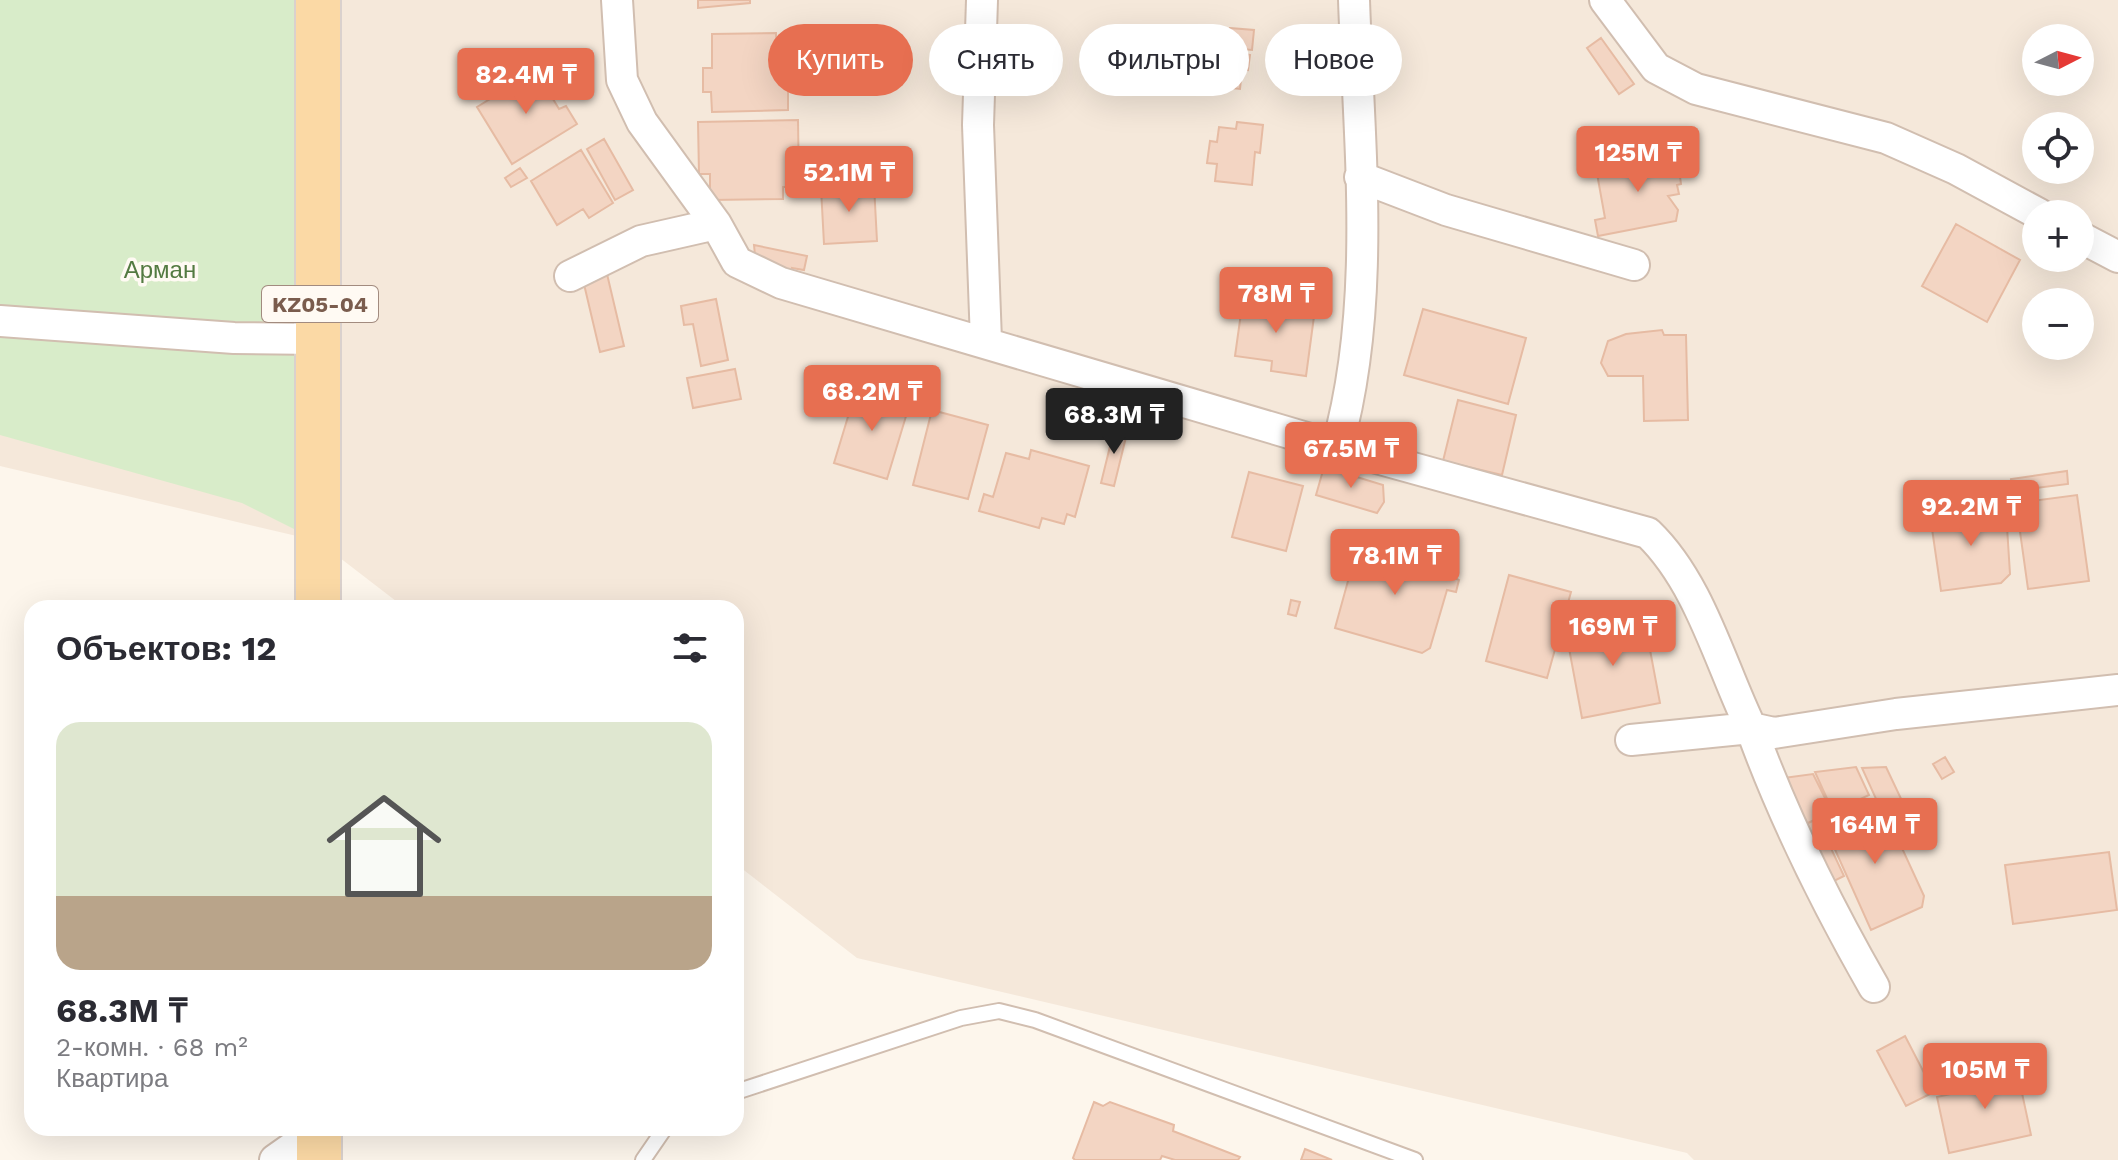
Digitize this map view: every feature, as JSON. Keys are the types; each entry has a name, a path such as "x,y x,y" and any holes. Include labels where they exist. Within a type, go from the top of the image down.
{"main road":[{"name":"KZ05-04","path":"318,0 318,600"}],"street":[{"path":"617,0 622,80 642,122 716,224 737,262 781,283 1337,447 1648,533 1664,548 1694,600 1751,728 1783,812 1828,905 1874,987"},
{"path":"982,0 978,125 986,341"},
{"path":"1337,447 1349,404 1357,350 1360,177 1354,0"},
{"path":"1605,0 1656,68 1696,89 1886,138 1956,169 2022,205"},
{"path":"1360,177 1446,210 1634,265"},
{"path":"570,276 641,241 716,224"},
{"path":"2094,244 2118,257"},
{"path":"0,321 234,338 320,339"},
{"path":"1631,740 1751,728 1774,733 1896,714 2118,690"},
{"path":"275,1160 319,1139"}],"lane":[{"path":"744,1089 924,1030 999,1011 1035,1020 1415,1160"},
{"path":"643,1160 660,1136"}],"shaded area":[{"path":"0,0 2118,0 2118,1160 1694,1160 1687,1153 857,958 744,870 744,600 395,600 318,541 0,466"}],"green space":[{"name":"Арман","path":"0,0 318,0 318,541 242,503 0,435"}],"building":[{"path":"698,0 750,0 750,3 698,8"},
{"path":"1249,30 1254,30 1252,50 1249,50"},
{"path":"768,33 768,96 788,96 788,110 712,112 711,92 703,92 703,68 712,68 712,34"},
{"path":"1601,38 1634,84 1619,94 1587,48"},
{"path":"545,71 554,85 547,89 559,109 566,106 577,124 512,164 477,107 534,72 537,76"},
{"path":"798,120 799,187 783,187 783,199 710,200 710,174 699,174 698,122"},
{"path":"1237,122 1263,125 1260,153 1255,152 1252,185 1215,181 1217,164 1207,163 1210,141 1217,142 1219,127 1236,129"},
{"path":"604,139 633,190 615,200 587,149"},
{"path":"581,150 613,203 589,218 583,209 557,225 531,181"},
{"path":"1672,154 1674,163 1678,162 1681,184 1677,185 1679,194 1668,196 1678,210 1676,221 1598,236 1595,220 1605,218 1596,168"},
{"path":"520,168 527,178 511,187 505,178"},
{"path":"874,185 877,241 824,244 821,188"},
{"path":"1956,224 2020,260 1987,322 1922,286"},
{"path":"754,245 807,256 804,270 792,268 793,275 755,255"},
{"path":"607,274 624,346 600,352 583,280"},
{"path":"716,299 728,360 701,366 693,324 684,325 681,306"},
{"path":"1243,299 1315,309 1306,376 1271,371 1272,361 1235,356"},
{"path":"1423,309 1526,338 1508,404 1404,375"},
{"path":"1662,330 1664,335 1686,335 1688,420 1644,421 1643,376 1608,376 1601,363 1608,341 1626,334"},
{"path":"735,369 741,399 693,408 687,378"},
{"path":"857,387 910,403 887,479 834,463"},
{"path":"1458,400 1516,415 1502,475 1443,461"},
{"path":"932,410 988,425 968,499 913,485"},
{"path":"1115,426 1128,429 1114,486 1101,483"},
{"path":"1031,450 1089,466 1075,517 1067,514 1064,524 1042,518 1039,528 979,511 984,494 993,497 1006,453 1029,459"},
{"path":"1324,467 1383,485 1384,502 1377,513 1316,495"},
{"path":"2067,471 2068,484 2013,491 2011,479"},
{"path":"1249,472 1303,486 1286,551 1232,537"},
{"path":"2077,495 2089,581 2028,589 2016,503"},
{"path":"1994,506 2006,511 2010,574 2001,583 1941,591 1930,515"},
{"path":"1382,544 1445,562 1442,572 1459,580 1456,592 1447,590 1430,648 1422,653 1335,628 1356,552 1364,555 1367,546 1380,550"},
{"path":"1509,575 1571,592 1547,678 1486,661"},
{"path":"1291,600 1300,602 1296,616 1288,614"},
{"path":"1644,618 1660,703 1582,718 1566,632"},
{"path":"1945,757 1954,772 1942,779 1933,764"},
{"path":"1856,767 1869,795 1833,812 1815,772"},
{"path":"1886,767 1912,822 1891,832 1862,768"},
{"path":"1813,774 1832,812 1800,827 1776,779"},
{"path":"1867,799 1888,839 1896,835 1924,896 1922,907 1871,930 1824,825 1848,814 1846,808"},
{"path":"1821,817 1823,821 1819,823 1844,876 1830,883 1803,825"},
{"path":"2109,852 2117,910 2013,924 2005,865"},
{"path":"1905,1036 1934,1092 1906,1106 1877,1051"},
{"path":"2007,1057 2012,1080 2019,1079 2031,1135 1949,1153 1937,1097 1987,1086 1982,1062"},
{"path":"1094,1102 1103,1106 1110,1102 1174,1125 1173,1131 1240,1157 1238,1160 1175,1160 1162,1156 1160,1160 1075,1160 1073,1158"},
{"path":"1305,1149 1332,1160 1301,1160"}]}
